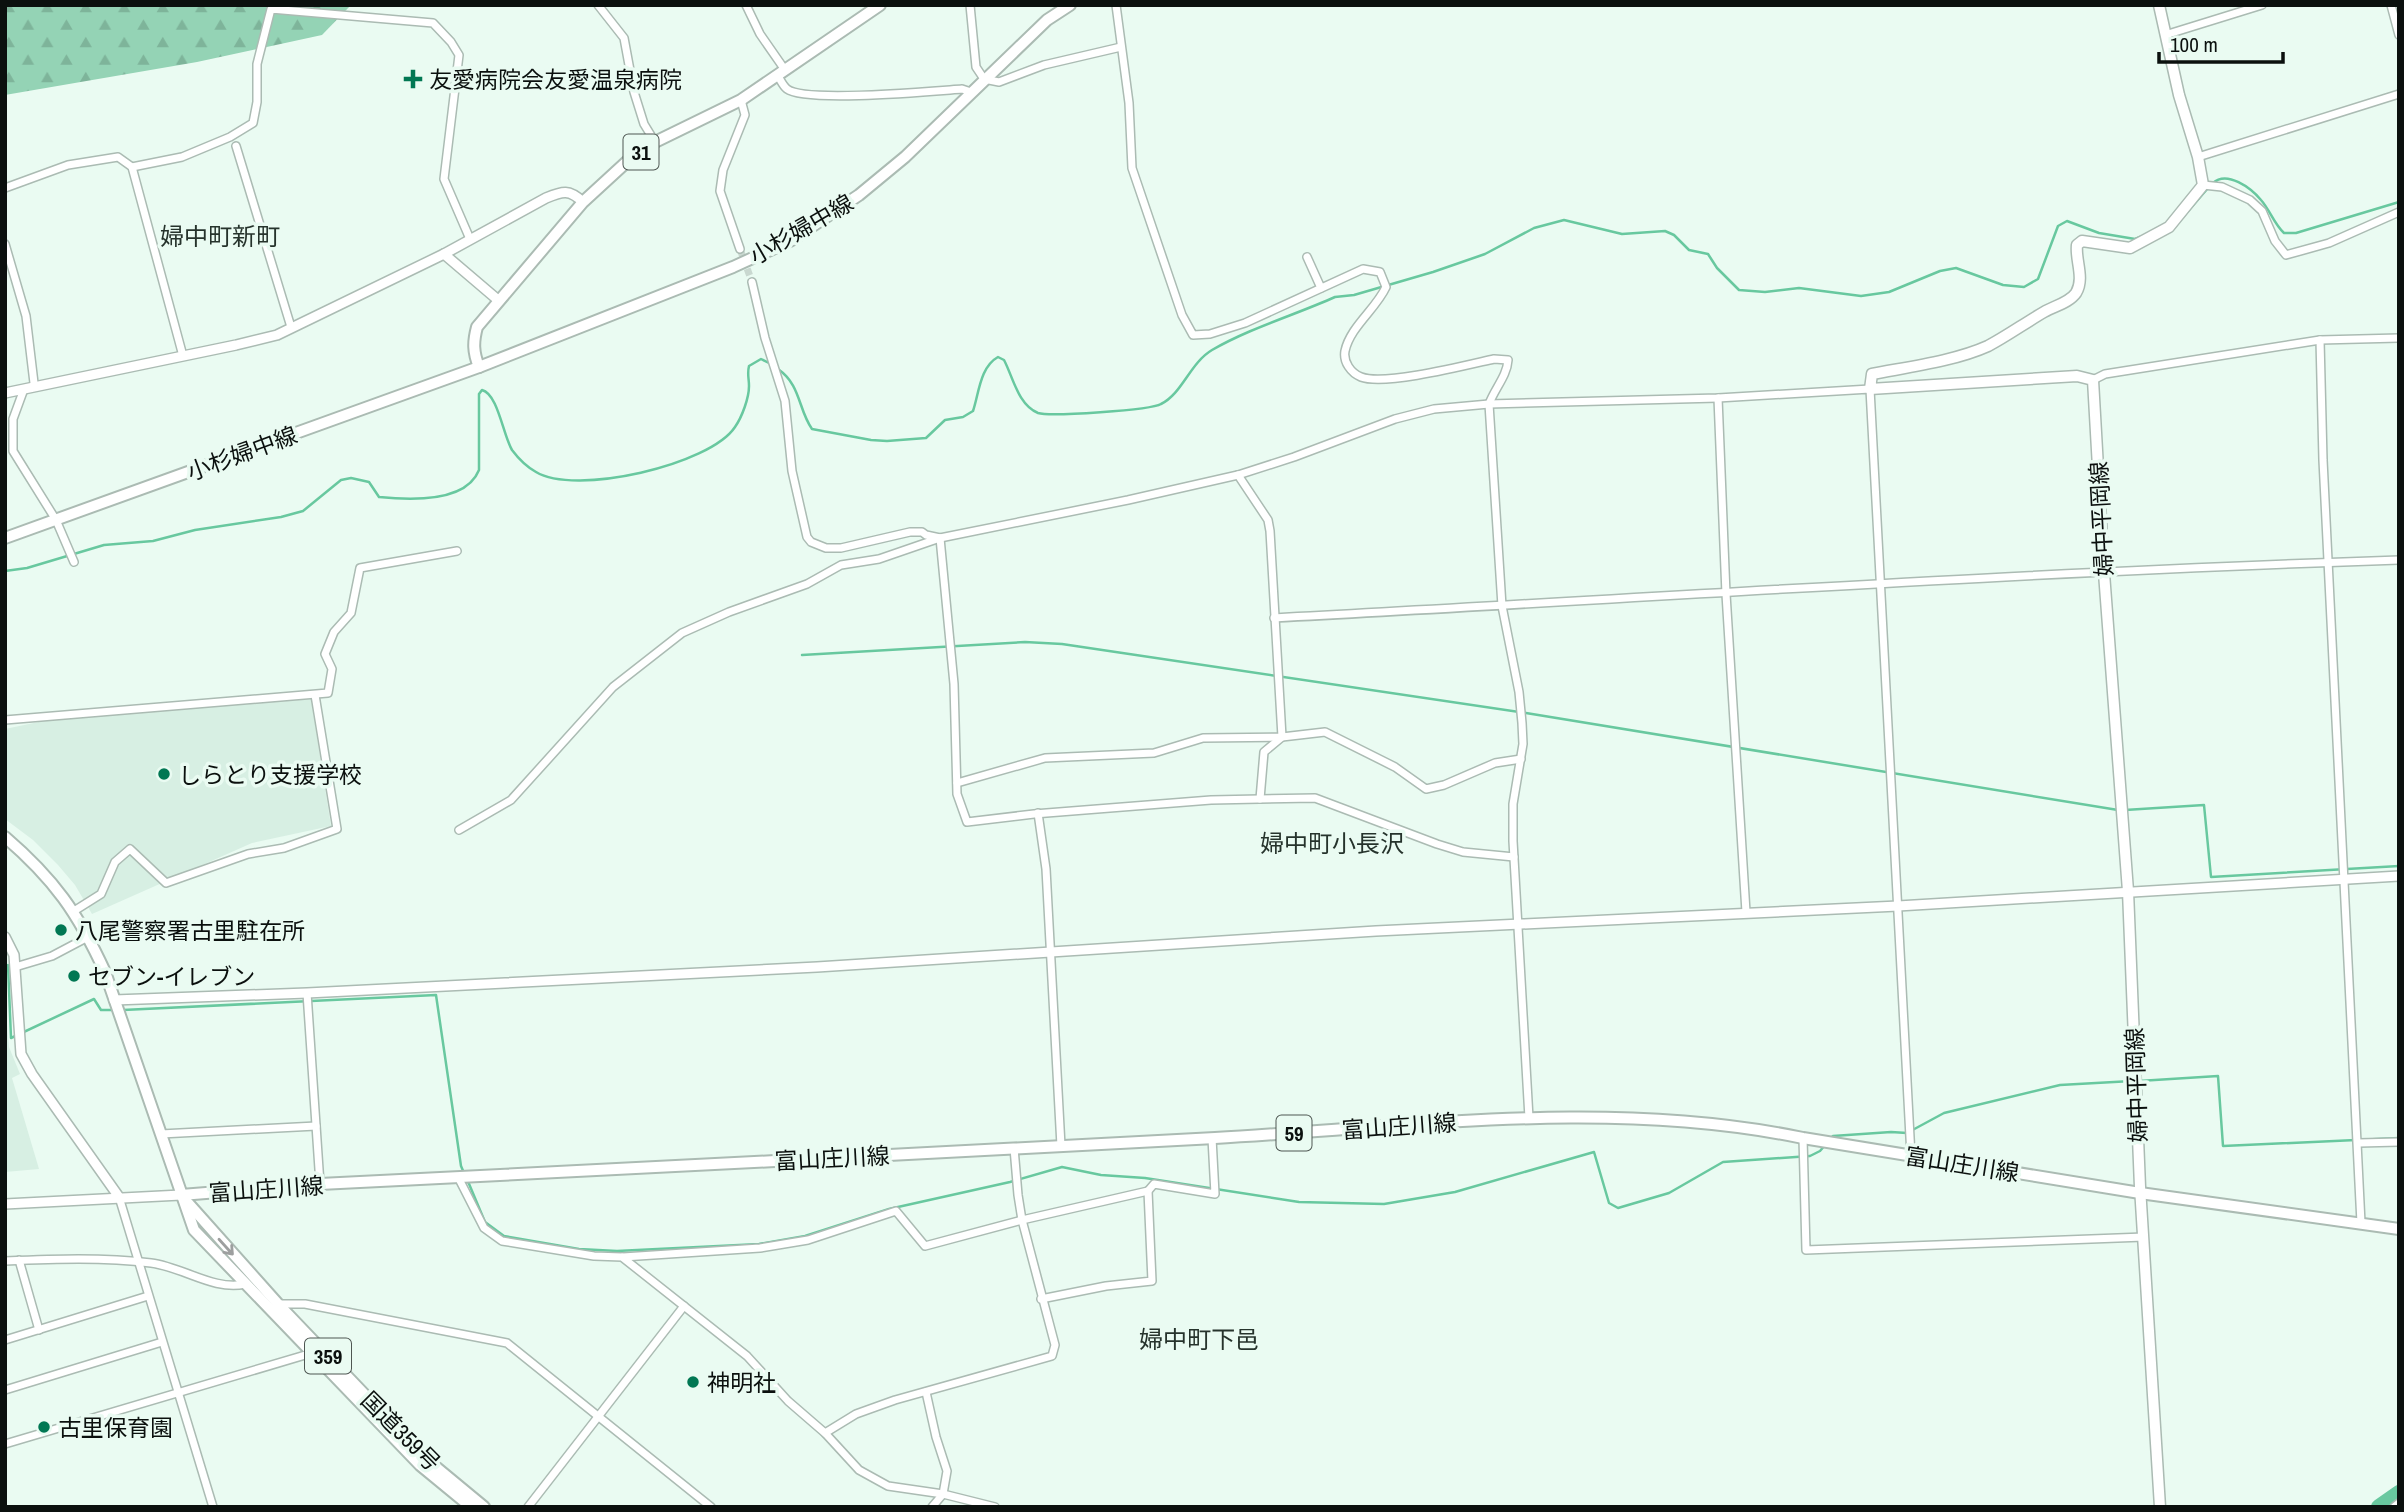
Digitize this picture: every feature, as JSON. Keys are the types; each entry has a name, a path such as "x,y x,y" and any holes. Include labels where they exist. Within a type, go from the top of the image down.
{"main road":[{"name":"31","path":"479,367 474,355 473,341 477,327 583,202 610,175 655,142 741,100 880,5"},
{"name":"小杉婦中線","path":"5,538 479,367 733,267 790,241 859,195 905,157 1047,20 1070,5"},
{"path":"2093,380 2077,376 1870,389 1872,374 1986,347 2069,300 2078,288 2077,245 2082,241 2130,248 2143,242 2169,227 2203,185 2199,158 2179,95 2159,5"},
{"name":"婦中平岡線","path":"2093,380 2104,573 2129,891 2140,1193 2160,1507"},
{"name":"国道359号","path":"5,837 31,859 57,887 74,911 105,972 194,1230 419,1465 471,1507"},
{"name":"富山庄川線","path":"181,1195 457,1177 1212,1138 1529,1118 1659,1118 1757,1128 1803,1138 2140,1193 2399,1229"},
{"name":"国道359号","path":"181,1195 278,1304 426,1459 484,1507"}],"street":[{"path":"598,5 624,38 634,92 644,124 655,142"},
{"path":"746,5 781,73 786,89 802,95 895,94 962,89 971,92"},
{"path":"970,5 976,67 984,79 999,82 1044,65 1121,47"},
{"path":"1116,5 1129,103 1132,168 1182,315 1193,335 1210,334 1245,323 1363,269 1380,272 1386,288 1353,333 1345,352 1348,367 1359,377 1389,379 1494,359 1508,360 1507,372 1495,388 1489,404 1503,606 1519,692 1523,744 1513,804 1529,1118"},
{"path":"2165,35 2262,5"},
{"path":"2392,5 2399,36"},
{"path":"132,167 182,157 230,137 253,123 257,102 257,64 271,9 433,23 452,42 459,55 444,179 470,239"},
{"path":"2199,158 2399,94"},
{"path":"740,249 720,191 723,170 745,115 741,100"},
{"path":"236,146 291,327"},
{"path":"5,188 68,165 118,157 132,167 183,356"},
{"path":"2203,185 2222,187 2250,200 2262,211 2275,241 2286,255 2329,243 2399,212"},
{"path":"5,393 277,335 444,254 563,191 572,192 583,202"},
{"path":"5,244 26,316 34,383"},
{"path":"444,254 498,300"},
{"path":"1307,257 1321,288"},
{"path":"752,282 770,356 785,401 788,443 807,537 811,542 826,548 841,548 910,532 922,532 940,538"},
{"path":"2093,380 2105,374 2320,340 2399,338"},
{"path":"2320,340 2361,1223"},
{"path":"24,389 13,419 13,451 56,520 74,562"},
{"path":"459,830 511,800 613,687 682,633 729,611 807,584 841,565 878,559 940,538 1238,475 1418,412 1489,404 1718,398 1870,389 1911,1156"},
{"path":"1718,398 1726,594 1746,912"},
{"path":"1238,475 1269,520 1282,737"},
{"path":"940,538 954,684 957,794 967,822 1038,813 1211,800 1315,798 1463,852 1514,857"},
{"path":"5,720 328,693 332,669 325,654 334,632 351,613 360,568 457,551"},
{"path":"1274,618 1881,583 2399,560"},
{"path":"74,911 101,894 115,862 130,849 166,883 248,854 284,848 337,830 315,695"},
{"path":"957,783 1045,758 1154,753 1203,738 1282,737 1325,732 1395,767 1426,789 1444,785 1495,763 1521,759"},
{"path":"1260,799 1264,752 1282,737"},
{"path":"1038,813 1046,869 1061,1146"},
{"path":"114,1000 817,967 2399,876"},
{"path":"5,937 14,955 21,1054 32,1074 119,1197 212,1507"},
{"path":"15,967 52,956 88,937"},
{"path":"307,993 320,1185"},
{"path":"161,1134 316,1126"},
{"path":"457,1177 484,1228 502,1241 594,1256 760,1248 796,1242 896,1211 925,1246 1147,1191 1154,1184 1215,1194 1212,1138"},
{"path":"1803,1138 1806,1250 2144,1237"},
{"path":"2359,1143 2399,1142"},
{"path":"825,1433 856,1414 895,1400 1052,1356 1055,1345 1041,1299 1023,1220 1014,1148"},
{"path":"1041,1299 1107,1286 1152,1281 1147,1191"},
{"path":"5,1204 181,1195"},
{"path":"622,1256 747,1356 788,1401 825,1433 859,1469 888,1486 943,1494 995,1507"},
{"path":"5,1261 80,1258 137,1261 155,1263 231,1287 245,1284"},
{"path":"19,1260 39,1330"},
{"path":"5,1340 148,1296"},
{"path":"278,1304 305,1304 507,1343 711,1507"},
{"path":"528,1507 684,1306"},
{"path":"5,1390 162,1342"},
{"path":"5,1444 312,1353"},
{"path":"926,1392 947,1471 943,1494 932,1507"},
{"path":"2394,1507 2399,1503"}],"shaded area":[{"name":"しらとり支援学校","path":"311,699 331,826 252,843 92,914 75,885 58,865 33,840 5,819 5,729 48,720"},
{"path":"5,1002 9,1047 20,1074 12,1078 39,1169 5,1172"}],"green space":[{"path":"5,5 351,5 322,35 197,62 5,95"}],"waterway":[{"path":"2213,183 2225,178 2251,190 2284,233 2296,233 2399,202"},
{"path":"2183,217 2208,188"},
{"path":"778,369 791,382 812,429 871,440 926,438 945,420 963,417 973,411 987,367 998,357 1004,360 1021,397 1038,413 1121,411 1153,406 1161,404 1175,393 1204,356 1242,335 1335,297 1354,295 1485,254 1534,228 1564,220 1622,234 1665,231 1674,235 1689,250 1708,254 1717,268 1739,290 1765,292 1799,288 1861,296 1889,292 1940,271 1956,268 2003,285 2024,287 2038,279 2058,226 2067,221 2099,233 2135,239 2140,237"},
{"path":"5,571 27,568 104,545 153,541 195,530 281,517 303,511 341,480 351,478 369,482 379,497 405,499 449,494 462,489 472,481 479,470 479,394 482,390 492,399 512,450 536,472 555,479 580,480 641,473 699,453 721,441 735,427 745,407 749,391 749,366 761,359 769,363"},
{"path":"802,655 1025,642 1062,644 1526,713 2118,810"},
{"path":"2125,810 2204,805 2211,877 2399,866"},
{"path":"5,967 8,965 11,1038 94,999 101,1010 113,1010"},
{"path":"123,1010 436,995 464,1173"},
{"path":"2139,1081 2218,1076 2223,1146 2399,1138"},
{"path":"1830,1139 1833,1136 1907,1133 1944,1113 2060,1085 2132,1081"},
{"path":"467,1179 485,1222 504,1236 579,1249 617,1251 759,1244 805,1236 889,1209 1010,1182 1062,1167 1101,1175 1145,1178 1299,1202 1384,1204 1455,1192 1594,1152 1609,1203 1618,1208 1669,1193 1723,1162 1810,1156 1826,1144"},
{"path":"2379,1507 2399,1493"}],"tunnel":[{"path":"740,249 752,282"}],"place":[{"name":"友愛病院会友愛温泉病院","path":"413,79"},
{"name":"しらとり支援学校","path":"164,774"},
{"name":"八尾警察署古里駐在所","path":"61,930"},
{"name":"セブン-イレブン","path":"74,976"},
{"name":"神明社","path":"693,1382"},
{"name":"古里保育園","path":"44,1427"}],"district":[{"name":"婦中町新町","path":"220,236"},
{"name":"婦中町小長沢","path":"1332,843"},
{"name":"婦中町下邑","path":"1199,1339"}]}
